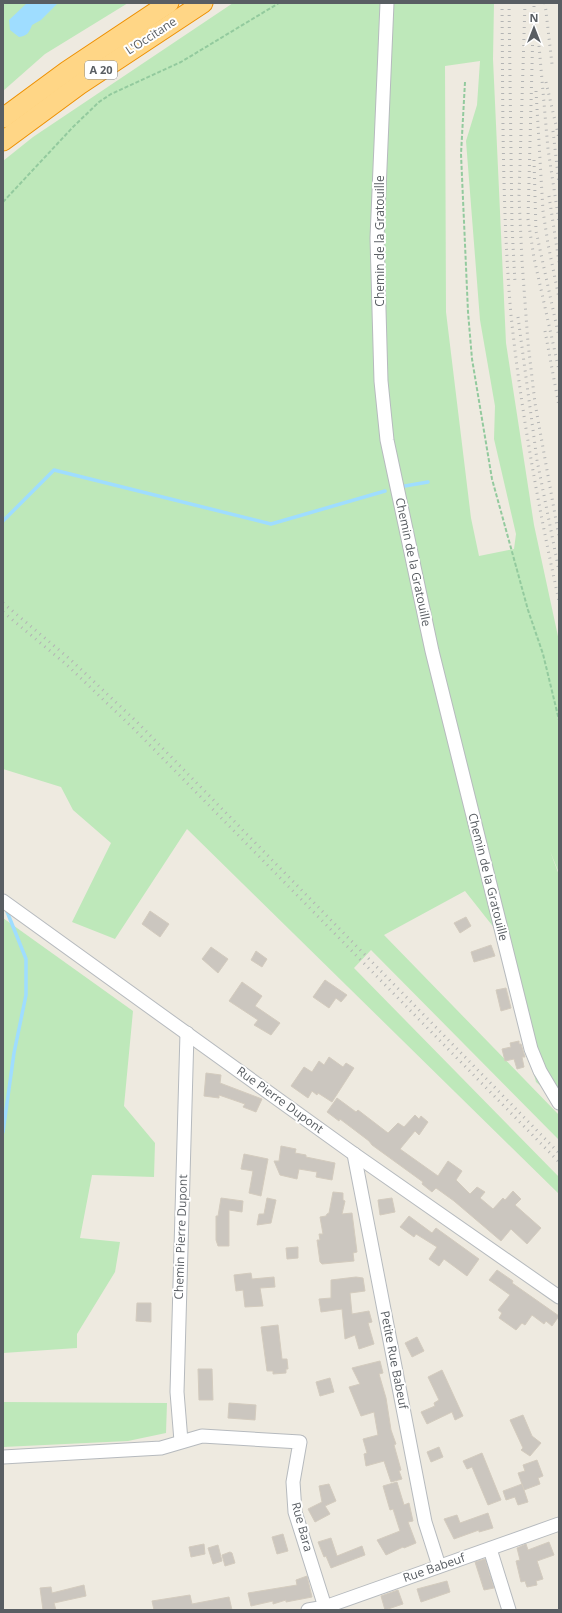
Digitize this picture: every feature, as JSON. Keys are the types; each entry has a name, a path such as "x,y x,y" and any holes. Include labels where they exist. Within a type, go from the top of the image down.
{"highway":[{"name":"L'Occitane","path":"3,118 67,71 169,3"},
{"name":"L'Occitane","path":"3,141 79,85 203,3"}],"street":[{"name":"Chemin de la Gratouille","path":"387,3 378,238 380,381 387,440 432,650 531,1049 540,1071 559,1103"},
{"name":"Rue Pierre Dupont","path":"3,901 354,1154 559,1297"},
{"name":"Chemin Pierre Dupont","path":"181,1441 177,1392 187,1033"},
{"name":"Petite Rue Babeuf","path":"354,1154 425,1522 439,1566"},
{"name":"Rue Bara","path":"181,1441 202,1436 300,1442 293,1482 295,1512 326,1608"},
{"path":"3,1457 160,1448 181,1441"},
{"name":"Rue Babeuf","path":"308,1610 326,1608 559,1524"},
{"path":"490,1549 509,1610"}],"path":[{"path":"3,202 73,127 99,102 110,94 181,62 279,3"},
{"path":"465,82 461,154 462,199 468,312 473,366 492,479 528,610 543,654 559,720"}],"green space":[{"path":"3,3 128,3 45,54 3,91"},
{"path":"233,3 494,3 493,59 506,343 534,525 559,641 559,873 550,851 559,875 559,1102 536,1082 495,929 465,891 384,935 559,1115 559,1140 371,950 354,968 559,1177 559,1194 187,829 115,939 72,922 111,843 73,810 61,787 3,769 3,161 33,137","holes":["480,61 477,105 466,141 480,320 495,406 494,439 516,534 514,549 479,556 471,518 446,312 445,66"]},
{"path":"3,918 133,1011 124,1106 155,1143 154,1177 92,1175 80,1238 120,1242 115,1272 77,1334 77,1348 3,1353"},
{"path":"3,1402 167,1403 166,1433 128,1441 3,1447"}],"water":[{"path":"27,3 58,3 41,20 32,25 27,34 19,37 10,30 9,20"}],"building":[{"path":"150,911 169,924 160,937 142,924"},
{"path":"466,917 471,926 460,933 454,923"},
{"path":"491,945 495,956 474,962 471,952"},
{"path":"211,947 228,959 218,973 202,959"},
{"path":"256,951 267,959 262,967 251,960"},
{"path":"325,980 347,995 341,1002 336,998 329,1008 313,997"},
{"path":"242,982 262,996 255,1006 280,1023 271,1035 254,1025 258,1020 229,1001"},
{"path":"506,988 511,1008 501,1011 496,990"},
{"path":"519,1041 525,1057 522,1057 524,1067 517,1069 514,1059 505,1061 502,1049 511,1047 510,1043"},
{"path":"329,1057 343,1067 346,1063 354,1068 332,1102 312,1091 308,1098 291,1086 304,1067 312,1072 319,1061 324,1065"},
{"path":"206,1073 221,1075 220,1083 262,1099 256,1112 243,1107 245,1104 219,1095 219,1098 204,1096"},
{"path":"337,1098 356,1112 358,1110 388,1133 398,1123 404,1127 415,1115 419,1119 421,1116 428,1122 419,1135 415,1131 400,1149 438,1176 448,1161 462,1171 456,1180 470,1194 477,1187 485,1192 480,1198 493,1209 503,1198 505,1200 513,1191 521,1199 515,1205 541,1228 527,1244 511,1229 501,1241 454,1201 436,1188 432,1192 422,1184 423,1182 372,1145 369,1141 340,1119 339,1121 327,1112"},
{"path":"281,1146 296,1149 295,1153 306,1155 306,1157 335,1163 332,1180 316,1177 317,1172 299,1169 297,1179 280,1175 274,1161 279,1161"},
{"path":"244,1154 268,1159 261,1196 249,1193 253,1171 241,1169"},
{"path":"333,1192 343,1193 343,1200 345,1201 342,1214 352,1213 357,1252 353,1253 354,1261 322,1264 320,1262 317,1240 320,1240 319,1234 323,1234 320,1217 326,1216 329,1213"},
{"path":"221,1198 243,1201 242,1212 229,1210 229,1246 218,1246 216,1240 216,1216 218,1216"},
{"path":"267,1198 276,1200 271,1223 257,1225 259,1214 264,1214"},
{"path":"392,1198 395,1212 380,1215 378,1200"},
{"path":"409,1216 432,1233 436,1228 479,1259 467,1276 444,1259 439,1266 429,1259 437,1247 416,1234 414,1237 400,1227"},
{"path":"298,1247 298,1258 287,1259 286,1248"},
{"path":"497,1270 513,1281 512,1283 559,1316 552,1326 546,1321 544,1324 532,1315 525,1325 522,1323 516,1330 499,1318 502,1313 498,1310 510,1295 489,1280"},
{"path":"251,1273 252,1279 274,1277 275,1287 260,1288 263,1306 245,1307 243,1290 236,1291 234,1275"},
{"path":"356,1277 363,1278 365,1291 350,1293 352,1314 369,1311 372,1322 368,1323 374,1344 359,1349 355,1335 345,1339 342,1309 321,1312 319,1299 331,1298 331,1280"},
{"path":"137,1303 151,1303 151,1322 136,1321"},
{"path":"278,1325 282,1359 287,1359 288,1369 286,1369 286,1373 273,1374 273,1371 267,1371 261,1327"},
{"path":"417,1337 424,1351 412,1357 405,1343"},
{"path":"380,1361 383,1373 379,1374 386,1398 391,1430 396,1444 394,1445 401,1470 399,1471 402,1479 391,1482 384,1461 366,1466 364,1454 367,1453 363,1439 378,1435 374,1412 361,1416 349,1387 360,1384 352,1368"},
{"path":"198,1369 212,1369 213,1400 199,1400"},
{"path":"442,1370 463,1416 455,1420 452,1412 427,1424 421,1412 435,1406 434,1403 439,1400 428,1377"},
{"path":"330,1378 334,1392 320,1396 316,1382"},
{"path":"229,1403 256,1405 255,1420 228,1418"},
{"path":"523,1415 532,1436 541,1443 530,1456 521,1450 523,1448 510,1420"},
{"path":"439,1447 443,1457 431,1462 427,1452"},
{"path":"482,1453 501,1500 488,1505 472,1467 467,1469 463,1461"},
{"path":"537,1460 543,1476 538,1478 540,1484 524,1490 518,1473 525,1471 523,1465"},
{"path":"397,1482 404,1505 409,1503 413,1521 408,1522 416,1543 386,1555 377,1540 400,1531 393,1509 390,1510 383,1486"},
{"path":"329,1484 336,1501 325,1506 330,1514 315,1522 308,1509 322,1502 319,1486"},
{"path":"522,1484 528,1502 518,1505 515,1497 506,1500 503,1491"},
{"path":"488,1513 493,1528 479,1532 479,1530 454,1539 444,1519 457,1515 460,1523"},
{"path":"283,1534 288,1551 277,1554 272,1537"},
{"path":"331,1538 337,1556 362,1546 365,1555 331,1568 326,1556 324,1557 318,1542"},
{"path":"549,1542 554,1555 537,1561 543,1579 536,1581 537,1585 527,1587 525,1581 521,1582 516,1561 520,1560 517,1548 526,1544 528,1550"},
{"path":"204,1544 205,1554 191,1557 189,1547"},
{"path":"218,1545 222,1561 213,1564 208,1548"},
{"path":"230,1552 232,1553 235,1563 225,1566 222,1555"},
{"path":"485,1559 494,1588 484,1590 475,1562"},
{"path":"307,1576 312,1597 286,1602 286,1600 273,1604 273,1601 251,1606 248,1593 297,1585 296,1580"},
{"path":"447,1581 450,1592 421,1602 417,1589"},
{"path":"84,1585 86,1596 54,1603 56,1610 43,1610 40,1588 51,1587 52,1593"},
{"path":"398,1590 403,1604 385,1610 381,1596"},
{"path":"190,1595 192,1604 229,1597 232,1610 154,1610 152,1601"}],"waterway":[{"path":"3,521 54,470 271,524 385,491"},
{"path":"399,487 428,482"},
{"path":"3,1132 14,1053 26,995 26,959 6,909"}],"railway":[{"path":"502,3 504,198 511,315 531,458 559,601"},
{"path":"509,3 512,226 515,283"},
{"path":"525,3 519,196 522,261 528,343 535,403 559,537"},
{"path":"534,3 534,31"},
{"path":"545,3 552,64"},
{"path":"533,27 528,219 534,258 559,370"},
{"path":"538,34 548,149 559,222"},
{"path":"546,82 559,138"},
{"path":"536,91 543,211 559,298"},
{"path":"553,131 559,184"},
{"path":"534,160 536,231 559,337"},
{"path":"549,196 559,262"},
{"path":"518,317 537,460 559,571"},
{"path":"545,331 559,406"},
{"path":"3,603 71,660 138,723 559,1153"},
{"path":"3,612 67,665 133,728 559,1162"}]}
